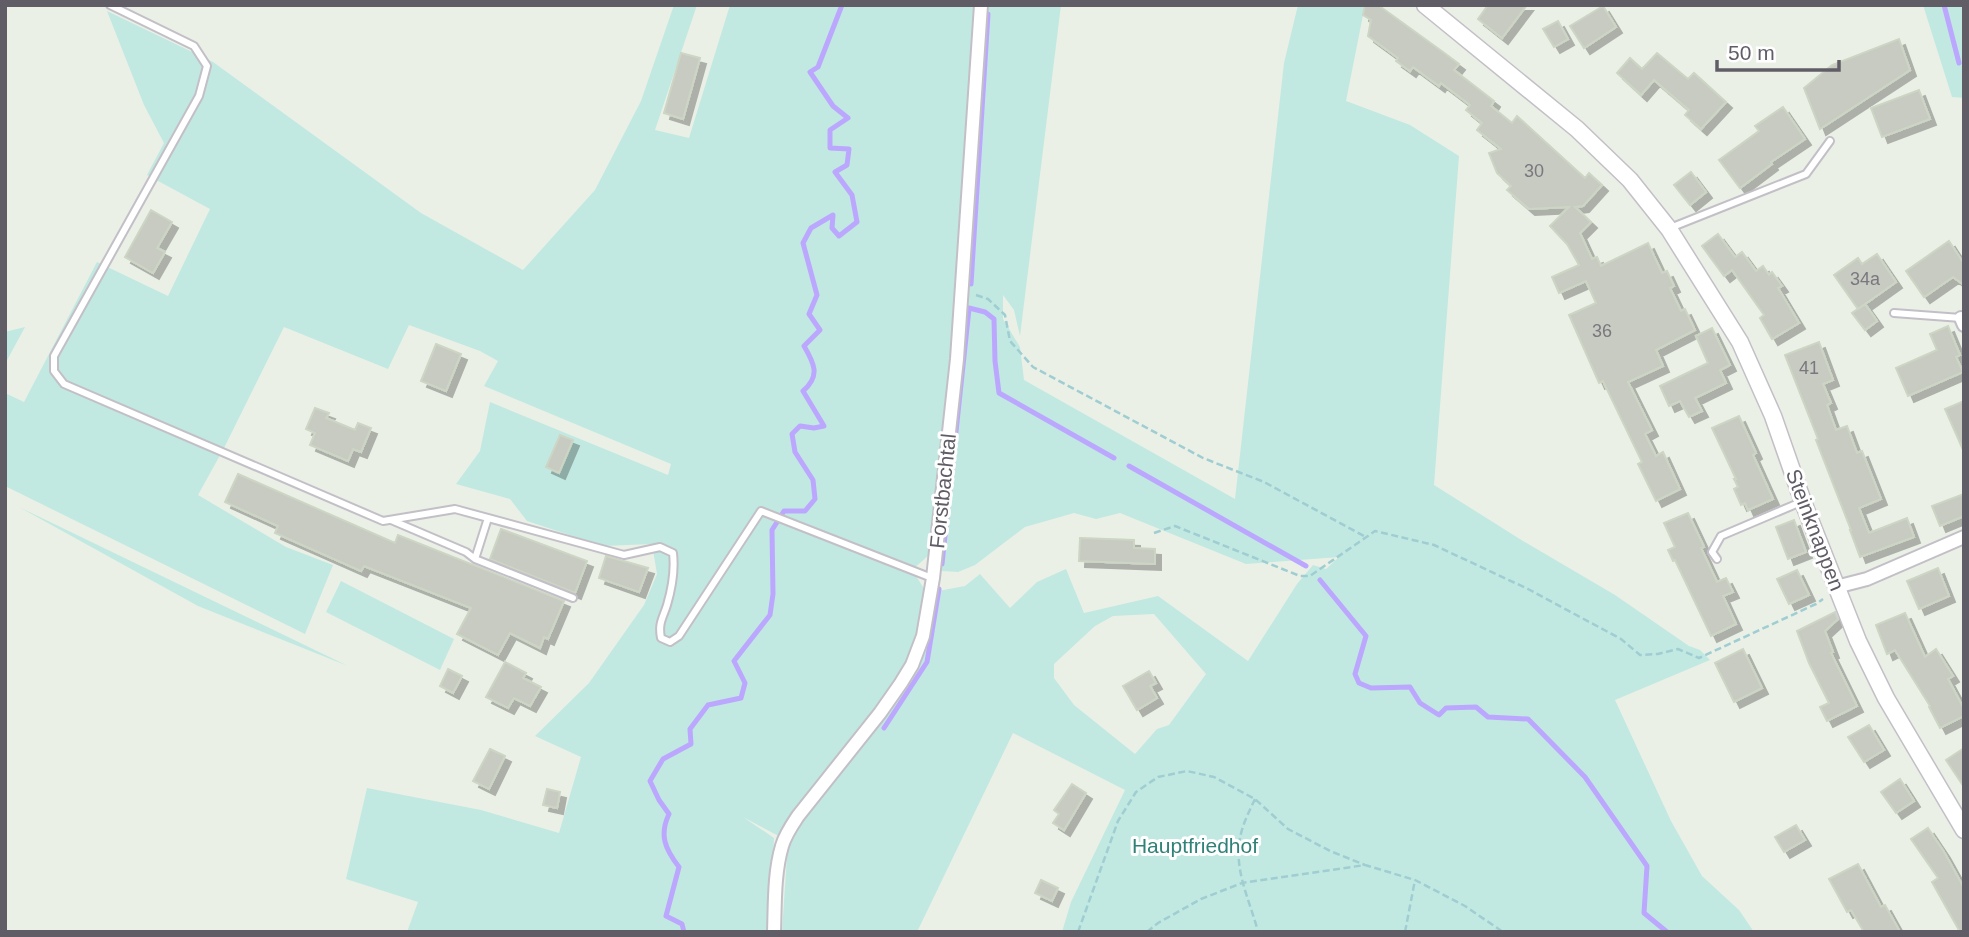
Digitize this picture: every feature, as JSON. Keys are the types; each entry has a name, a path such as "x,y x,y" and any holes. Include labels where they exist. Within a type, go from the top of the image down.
{"street":[{"name":"Forstbachtal","path":"774,932 779,860 787,833 880,713 912,665 923,636 933,578 962,292 981,5"},
{"name":"Steinknappen","path":"1424,5 1577,129 1630,180 1669,229 1740,342 1773,416 1803,502 1858,641 1886,698 1964,830"},
{"path":"1836,587 1867,579 1964,537"}],"lane":[{"path":"110,5 194,46 207,66 199,96 54,356 54,371 64,384 383,521 455,509 624,555 660,547 673,553 674,566 667,604 659,627 661,638 670,642 679,636 761,511 933,578"},
{"path":"1669,229 1807,174 1830,141"},
{"path":"1894,313 1962,321"},
{"path":"1717,559 1712,552 1721,536 1803,502"},
{"path":"475,559 488,518"},
{"path":"391,520 466,552 475,559 572,598"}],"path":[{"path":"962,292 988,299 1005,314 1010,341 1033,367 1203,458 1264,482 1365,536"},
{"path":"1154,533 1175,526 1300,576 1310,576 1375,531 1434,545 1528,589 1621,639 1640,655 1678,649 1699,658 1816,604 1836,587"},
{"path":"1078,932 1118,821 1136,792 1158,777 1187,771 1214,778 1255,799 1288,829 1330,851 1415,880 1465,906 1503,932"},
{"path":"1255,799 1244,822 1238,848 1242,883 1258,932"},
{"path":"1147,932 1201,899 1242,883 1365,865"},
{"path":"1405,932 1415,880"}],"green space":[{"name":"Hauptfriedhof","path":"674,5 697,5 655,130 689,138 730,5 1061,5 1020,336 1014,310 1003,295 1003,319 1020,347 1024,380 1235,499 1284,63 1298,5 1365,5 1346,101 1410,125 1459,156 1434,485 1615,595 1689,646 1700,650 1710,660 1615,700 1671,821 1702,876 1739,910 1754,932 1062,932 1071,902 1125,790 1013,733 917,932 782,932 788,841 743,817 774,838 770,932 407,932 418,902 346,879 367,788 481,810 559,833 581,757 535,736 589,683 644,605 657,574 652,544 603,546 527,521 510,499 456,484 480,451 490,402 668,475 671,464 484,386 498,361 480,351 409,325 388,369 284,327 198,495 286,547 333,565 305,634 5,486 5,393 24,402 97,262 168,296 210,209 147,175 164,143 144,105 107,11 213,62 421,213 523,270 595,190 641,101","holes":["1074,513 1096,519 1120,513 1246,564 1339,557 1326,569 1313,565 1297,584 1248,661 1158,596 1084,613 1066,569 1037,582 1010,608 980,574 965,586 938,591 933,626 917,631 925,590 912,570 929,555 942,571 958,572 975,565 1025,527","1154,614 1206,674 1169,725 1157,729 1135,754 1074,705 1054,678 1054,664 1095,626 1113,616"]},
{"path":"1923,5 1964,5 1964,98 1952,97"},
{"path":"25,327 5,364 5,332"},
{"path":"19,507 348,666 198,606"},
{"path":"341,581 454,639 440,670 326,612"}],"building":[{"path":"1365,5 1378,5 1459,64 1454,70 1494,101 1491,106 1512,123 1517,116 1585,178 1589,173 1602,185 1583,206 1575,207 1591,222 1580,233 1592,259 1597,257 1601,266 1648,243 1662,273 1667,271 1674,286 1670,288 1681,311 1685,309 1695,330 1656,350 1663,366 1628,382 1652,430 1645,434 1656,456 1663,452 1680,489 1656,501 1638,464 1642,462 1603,381 1599,383 1569,315 1596,303 1586,281 1559,293 1552,277 1579,265 1567,244 1550,226 1569,207 1529,209 1507,190 1511,186 1497,173 1489,153 1501,149 1477,130 1482,123 1466,110 1470,105 1441,83 1439,86 1413,67 1410,71 1396,61 1398,58 1368,36 1371,20 1363,15"},
{"path":"1488,5 1527,5 1502,38 1478,19"},
{"path":"1603,6 1616,27 1584,48 1570,26"},
{"path":"1558,21 1568,39 1554,47 1543,29"},
{"path":"1899,39 1910,70 1820,129 1804,88 1832,65"},
{"path":"681,53 700,58 683,119 664,113"},
{"path":"1657,53 1688,79 1694,73 1726,102 1701,129 1685,115 1689,110 1654,80 1641,95 1617,73 1630,58 1642,69"},
{"path":"1919,90 1930,119 1882,137 1871,108"},
{"path":"1783,107 1805,139 1771,162 1772,164 1740,188 1719,160 1759,131 1755,126"},
{"path":"1691,172 1706,192 1690,205 1674,185"},
{"path":"151,210 172,222 157,248 165,252 153,273 125,257"},
{"path":"1718,234 1735,257 1742,252 1756,271 1763,266 1769,275 1772,272 1782,286 1778,288 1799,323 1772,339 1760,318 1764,315 1732,270 1724,276 1702,246"},
{"path":"1949,241 1964,264 1964,285 1953,277 1924,297 1906,271"},
{"path":"1877,254 1896,282 1858,309 1834,275 1858,258 1862,264"},
{"path":"1865,304 1877,321 1865,330 1852,313"},
{"path":"1948,326 1960,355 1956,357 1963,372 1908,396 1896,368 1937,350 1930,334"},
{"path":"1712,328 1730,365 1720,370 1726,383 1695,398 1702,411 1689,417 1680,401 1669,406 1660,386 1708,363 1696,336"},
{"path":"1819,342 1833,380 1823,384 1831,403 1827,405 1836,430 1847,426 1857,453 1862,451 1881,499 1859,508 1869,533 1907,518 1914,537 1860,557 1785,355"},
{"path":"436,344 461,354 446,391 421,381"},
{"path":"1964,401 1964,452 1945,409"},
{"path":"315,408 329,413 326,418 355,430 358,423 371,428 361,452 353,449 348,461 310,445 315,433 306,429"},
{"path":"1739,416 1773,499 1748,510 1745,503 1741,505 1734,489 1738,487 1736,479 1712,428"},
{"path":"560,435 573,440 559,473 546,467"},
{"path":"238,474 395,543 398,535 564,601 548,639 544,637 540,648 510,633 498,655 457,634 471,608 364,566 361,571 275,533 278,526 225,502"},
{"path":"1964,494 1964,516 1940,526 1932,506"},
{"path":"1688,513 1717,582 1726,578 1733,592 1723,596 1736,624 1711,636 1668,550 1675,547 1664,523"},
{"path":"1794,520 1806,552 1788,559 1776,527"},
{"path":"501,529 587,561 575,593 490,559"},
{"path":"1080,538 1134,540 1134,548 1155,549 1155,564 1079,561"},
{"path":"606,556 648,568 639,592 599,578"},
{"path":"1938,568 1949,596 1919,609 1907,581"},
{"path":"1797,570 1809,595 1789,604 1777,579"},
{"path":"1835,612 1838,619 1825,631 1833,652 1831,653 1857,706 1827,721 1820,707 1829,703 1797,631"},
{"path":"1905,613 1925,657 1936,649 1953,676 1948,679 1964,709 1964,716 1940,728 1930,706 1895,650 1887,654 1876,625"},
{"path":"1743,649 1762,688 1734,702 1715,663"},
{"path":"505,662 526,673 523,678 541,687 530,706 514,698 508,708 486,697"},
{"path":"448,669 462,676 453,693 440,686"},
{"path":"1149,671 1156,683 1150,686 1157,698 1137,710 1123,686"},
{"path":"1869,725 1884,750 1864,762 1848,737"},
{"path":"1964,748 1964,787 1946,760"},
{"path":"490,749 505,756 489,789 473,781"},
{"path":"1900,779 1914,801 1896,813 1881,792"},
{"path":"1072,784 1086,793 1064,830 1053,823 1059,814 1054,810"},
{"path":"547,789 560,792 557,808 543,805"},
{"path":"1796,825 1805,840 1784,852 1775,837"},
{"path":"1928,828 1964,888 1964,932 1960,932 1932,882 1938,878 1911,839"},
{"path":"1858,864 1881,907 1885,905 1900,932 1864,932 1851,910 1847,912 1829,879"},
{"path":"1041,880 1058,888 1052,901 1035,893"}],"waterway":[{"path":"684,932 682,924 666,916 679,867 665,842 664,829 669,814 650,781 663,759 691,744 690,729 708,705 741,698 745,683 734,661 770,615 773,594 772,530 784,511 805,511 815,499 813,480 795,452 792,434 800,426 824,426 803,391 814,375 811,358 804,346 820,330 809,314 817,295 803,243 811,228 833,215 832,228 839,236 857,222 852,195 835,172 847,165 849,149 830,148 830,130 848,118 833,106 810,72 818,67 842,5"},
{"path":"1944,5 1959,63"},
{"path":"971,284 988,14"},
{"path":"969,308 985,312 994,319 999,393 1114,458"},
{"path":"942,564 969,309"},
{"path":"1129,466 1306,566"},
{"path":"1320,580 1366,636 1355,674 1359,683 1371,688 1410,687 1420,703 1439,715 1446,708 1476,707 1488,717 1528,719 1585,777 1647,866 1644,913 1667,932"},
{"path":"884,728 927,662 939,589"}]}
